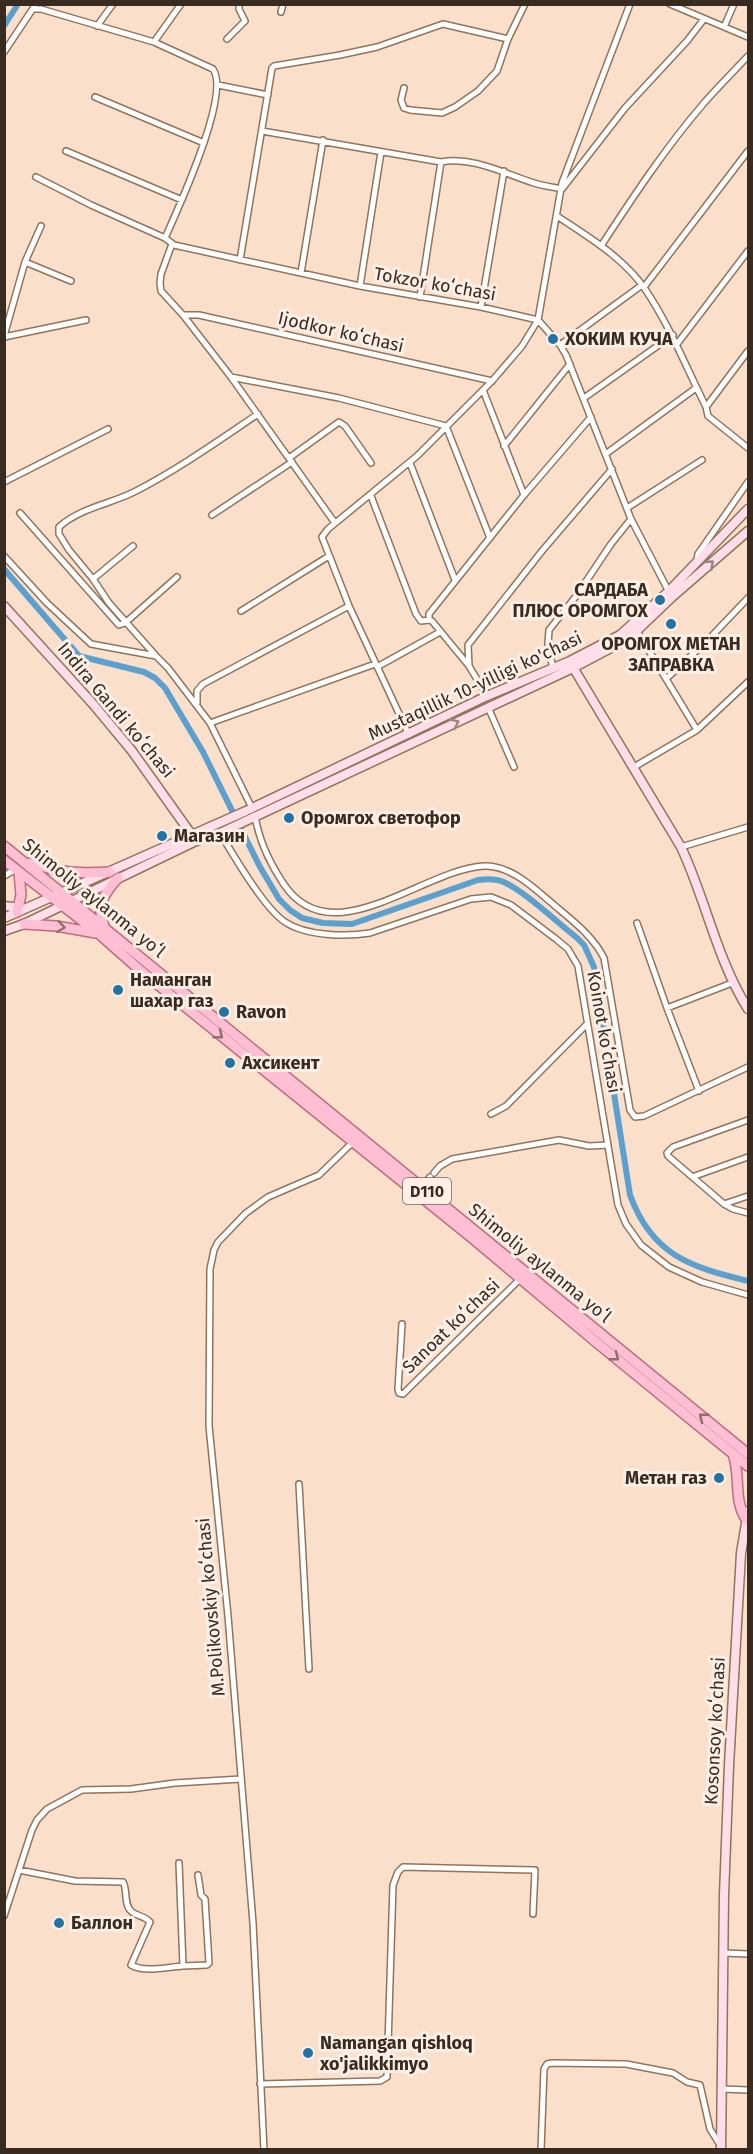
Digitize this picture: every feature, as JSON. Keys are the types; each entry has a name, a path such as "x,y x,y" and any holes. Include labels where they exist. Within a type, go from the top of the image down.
{"main road":[{"name":"Mustaqillik 10-yilligi ko'chasi","path":"114,874 194,838 222,829 250,813 410,739 488,707 572,664 628,639 748,509"},
{"name":"Mustaqillik 10-yilligi ko'chasi","path":"410,739 488,696 553,669 572,664 620,635 748,531"},
{"name":"Indira Gandi koʻchasi","path":"4,606 112,726 194,838"},
{"path":"572,664 681,847 691,868 732,983 748,1009"},
{"name":"Shimoliy aylanma yoʻl","path":"4,846 72,900 141,971 356,1139 422,1187 748,1466"},
{"name":"Shimoliy aylanma yoʻl","path":"4,860 61,906 101,931"},
{"path":"24,862 60,872 114,874"},
{"path":"17,871 21,895 17,912"},
{"path":"4,918 50,897 114,874"},
{"path":"4,931 61,906 114,874"},
{"path":"24,924 101,931 100,906 114,874"},
{"path":"4,906 13,907 17,912"},
{"name":"Shimoliy aylanma yoʻl","path":"356,1139 521,1278 748,1454"},
{"path":"732,1452 738,1470 738,1503 747,1518"},
{"name":"Kosonsoy koʻchasi","path":"721,2148 729,1759 740,1566 747,1518"}],"street":[{"path":"97,26 113,4"},
{"path":"154,42 181,4"},
{"path":"227,39 245,21 239,4"},
{"path":"280,12 283,4"},
{"path":"404,88 401,100 405,108 436,114 448,111 478,91 497,71 508,39 525,4"},
{"path":"410,739 349,606 322,537 324,532 410,464 492,381 522,346 538,320 562,183 630,4"},
{"path":"670,4 748,37"},
{"path":"724,27 734,4"},
{"path":"4,52 39,7 154,42 213,69 218,85 204,143 165,238"},
{"path":"562,189 625,108 687,41 704,19"},
{"path":"240,260 274,66 340,56 377,47 441,24 508,39"},
{"path":"601,246 633,197 684,128 748,56"},
{"path":"218,85 268,95"},
{"path":"94,98 204,143"},
{"path":"262,131 441,162 454,159 504,171 535,184 562,189"},
{"path":"301,273 323,141"},
{"path":"66,151 182,200"},
{"path":"560,345 643,286 748,151"},
{"path":"360,286 381,152"},
{"path":"420,297 441,162"},
{"path":"481,307 504,171"},
{"name":"Tokzor koʻchasi","path":"36,177 91,205 165,238 172,244 360,286 481,307 538,320"},
{"path":"557,216 601,246 624,265 643,286 673,335 708,416 748,448"},
{"path":"40,226 25,262 4,336 86,320"},
{"path":"172,244 166,255 160,284 161,291 183,315 231,377 335,523"},
{"path":"677,344 748,251"},
{"path":"25,262 71,281"},
{"name":"Ijodkor koʻchasi","path":"183,315 199,315 492,381"},
{"path":"538,320 560,345 570,364 627,508 670,594"},
{"path":"584,398 673,335"},
{"path":"706,407 748,351"},
{"path":"504,446 570,364"},
{"path":"231,377 339,398 446,426"},
{"path":"606,453 696,388"},
{"path":"483,390 524,495"},
{"path":"258,414 134,492 86,510 61,525 59,534 109,603 168,668 210,723 262,845 291,894 305,905 341,912 362,909 433,881 478,867 495,868 525,882 585,932 599,948 608,973 616,1037 631,1113 635,1117 644,1116 748,1067"},
{"path":"429,620 433,606 591,417"},
{"path":"212,515 339,422 345,426 371,463"},
{"path":"446,426 490,538"},
{"path":"4,482 108,429"},
{"path":"627,508 702,460"},
{"path":"410,464 455,580"},
{"path":"469,666 467,651 473,637 612,469"},
{"path":"697,562 698,554 748,482"},
{"path":"371,496 418,617 421,621 432,621 469,666 488,696"},
{"path":"20,513 119,625 125,623 177,577"},
{"path":"553,669 548,644 549,630 577,595 610,544 632,519"},
{"path":"93,579 133,546"},
{"path":"4,556 47,603 91,644 156,656"},
{"path":"241,611 329,556"},
{"path":"667,678 748,598"},
{"path":"197,705 196,696 203,684 349,606"},
{"path":"637,631 697,730"},
{"path":"210,723 376,665 440,632"},
{"path":"634,767 697,730 748,682"},
{"path":"488,707 514,767"},
{"path":"681,847 748,827"},
{"name":"Koinot koʻchasi","path":"222,829 264,899 276,914 285,923 312,932 339,936 356,935 379,930 471,899 491,897 501,900 556,939 574,956 578,966 620,1212 632,1235 657,1259 683,1275 748,1295"},
{"path":"4,876 17,871"},
{"path":"637,923 699,1091"},
{"path":"667,1008 732,983"},
{"path":"491,1114 506,1106 587,1024"},
{"path":"748,1120 669,1150 669,1156 724,1204 748,1213"},
{"name":"M.Polikovskiy koʻchasi","path":"264,2150 253,1923 228,1616 209,1426 210,1269 218,1242 246,1213 268,1197 319,1175 356,1139"},
{"path":"422,1187 440,1166 452,1160 559,1140 589,1146 608,1145"},
{"path":"692,1177 748,1157"},
{"path":"724,1204 748,1196"},
{"name":"Sanoat koʻchasi","path":"402,1324 398,1389 399,1393 403,1394 521,1278"},
{"path":"299,1484 309,1669"},
{"path":"4,1916 37,1820 57,1802 82,1790 131,1789 175,1783 241,1779"},
{"path":"179,1863 183,1966"},
{"path":"260,2084 380,2081 387,2077 388,1985 393,1885 398,1872 403,1867 535,1870 533,1914"},
{"path":"19,1870 75,1881 123,1882 126,1886 128,1908 150,1922 131,1965 143,1968 207,1965 209,1963 205,1899 201,1895 198,1875"},
{"path":"724,1953 748,1954"},
{"name":"Kosonsoy koʻchasi","path":"541,2150 544,2069 547,2064 552,2063 626,2064 673,2073 687,2082 700,2085 710,2129 721,2148"},
{"path":"722,2090 748,2090"}],"waterway":[{"path":"4,26 18,4"},
{"path":"4,569 79,656 144,672 155,678 165,688 203,752 260,867 279,899 302,918 323,923 352,924 478,880 492,879 501,881 519,891 576,937 584,945 594,967 630,1195 639,1215 662,1245 676,1255 708,1270 748,1281"}],"place":[{"name":"ХОКИМ КУЧА","path":"553,339"},
{"name":"САРДАБА ПЛЮС ОРОМГОХ","path":"660,600"},
{"name":"ОРОМГОХ МЕТАН ЗАПРАВКА","path":"671,624"},
{"name":"Оромгох светофор","path":"289,818"},
{"name":"Магазин","path":"162,836"},
{"name":"Наманган шахар газ","path":"118,990"},
{"name":"Ravon","path":"224,1012"},
{"name":"Ахсикент","path":"230,1063"},
{"name":"Метан газ","path":"719,1478"},
{"name":"Баллон","path":"59,1923"},
{"name":"Namangan qishloq xo'jalikkimyo","path":"308,2053"}]}
